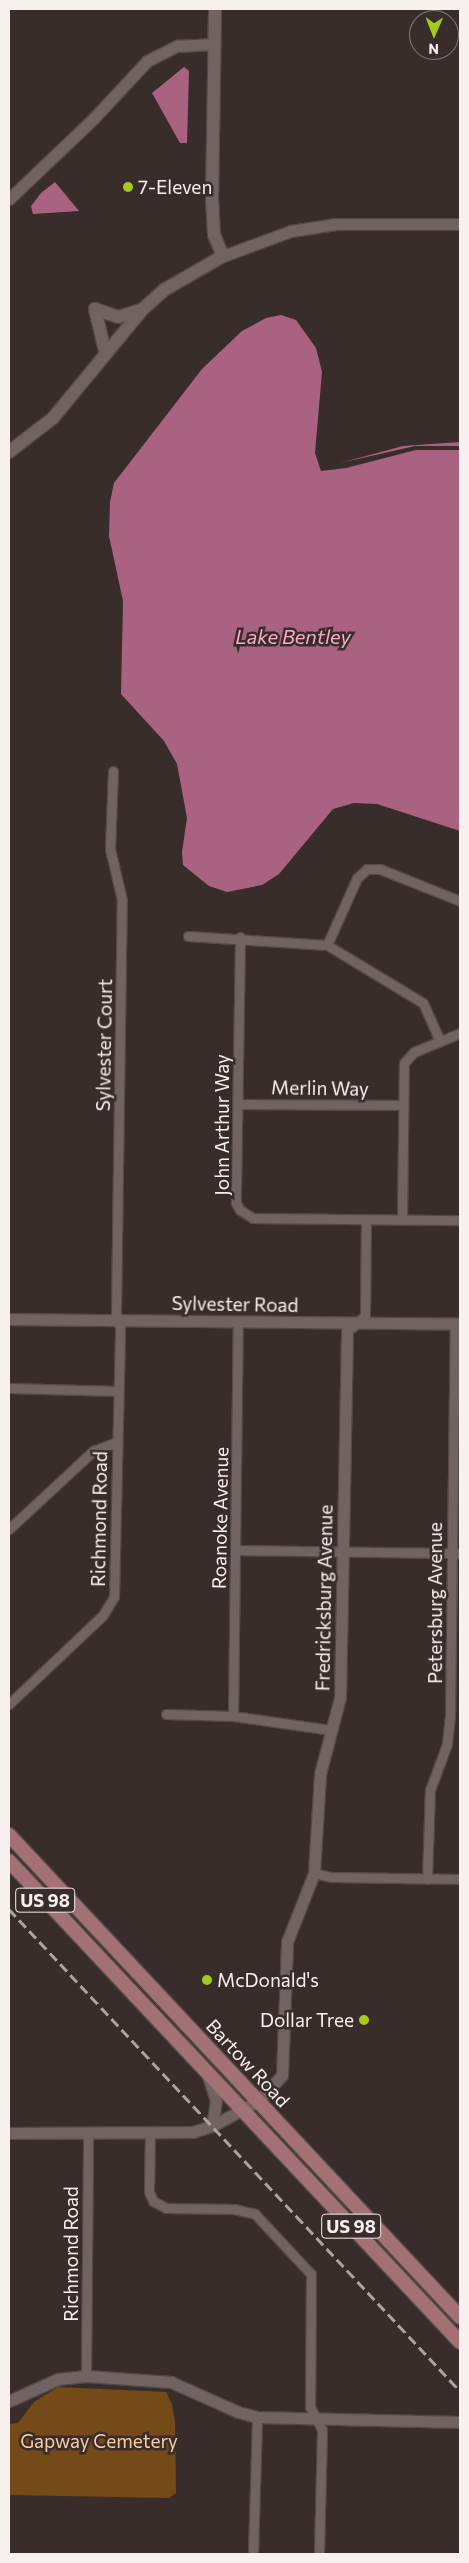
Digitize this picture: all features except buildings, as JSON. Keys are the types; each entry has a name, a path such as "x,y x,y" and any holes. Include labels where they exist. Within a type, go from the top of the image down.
{"main road":[{"path":"9,452 53,418 105,352 143,309 164,290 223,256 214,235 212,202 214,9"},
{"path":"105,352 95,309 118,317 143,309"},
{"name":"Bartow Road","path":"9,1835 460,2317"},
{"name":"Bartow Road","path":"9,1861 460,2342"},
{"path":"320,2193 338,2201 364,2226 378,2229"}],"street":[{"path":"9,198 93,119 147,60 177,46 214,44"},
{"path":"223,256 291,231 335,224 460,224"},
{"name":"Sylvester Court","path":"113,771 110,849 122,900 118,1320"},
{"path":"327,945 357,878 367,869 380,869 460,900"},
{"path":"188,936 240,937 327,945 423,1003 440,1041"},
{"name":"John Arthur Way","path":"240,937 236,1203 246,1216 460,1220"},
{"path":"402,1219 404,1063 407,1057 460,1033"},
{"name":"Merlin Way","path":"238,1104 402,1105"},
{"path":"356,1323 365,1316 366,1219"},
{"name":"Sylvester Road","path":"9,1319 457,1324"},
{"name":"Richmond Road","path":"9,1704 110,1607 115,1582 118,1320"},
{"name":"Roanoke Avenue","path":"233,1716 238,1322"},
{"name":"Fredricksburg Avenue","path":"9,2133 193,2132 212,2126 258,2101 274,2088 284,2066 287,1942 314,1874 320,1774 342,1672 347,1330 356,1323"},
{"name":"Petersburg Avenue","path":"427,1879 430,1790 450,1731 456,1553 457,1324"},
{"path":"9,1388 117,1391"},
{"path":"9,1529 93,1451 117,1442"},
{"path":"236,1550 456,1553"},
{"path":"166,1714 233,1716 331,1730"},
{"path":"314,1874 332,1877 460,1879"},
{"path":"207,2073 216,2101 212,2126"},
{"name":"Richmond Road","path":"86,2376 88,2133"},
{"path":"150,2133 149,2192 153,2202 166,2208 234,2209 255,2214 311,2274 310,2407 322,2430 319,2554"},
{"path":"9,2401 58,2379 86,2376 171,2382 238,2412 257,2417 460,2422"},
{"path":"253,2554 257,2417"}],"green space":[{"name":"Gapway Cemetery","path":"58,2387 166,2392 172,2404 175,2422 176,2493 169,2498 9,2495 9,2424 18,2423 34,2402"}],"water":[{"path":"184,67 189,71 187,143 180,143 152,93"},
{"path":"55,182 79,211 33,214 31,206 41,193"},
{"name":"Lake Bentley","path":"281,315 296,320 316,348 322,372 315,453 321,471 346,468 416,450 460,450 460,831 377,804 354,803 333,809 279,874 262,885 227,892 209,886 183,865 182,852 187,818 177,764 164,741 121,694 123,601 109,536 110,502 114,483 202,369 242,331 266,318"},
{"path":"460,442 460,446 415,446 340,463 403,446"}],"railway":[{"path":"9,1909 460,2391"}],"place":[{"name":"7-Eleven","path":"128,187"},
{"name":"McDonald's","path":"207,1980"},
{"name":"Dollar Tree","path":"364,2020"}]}
